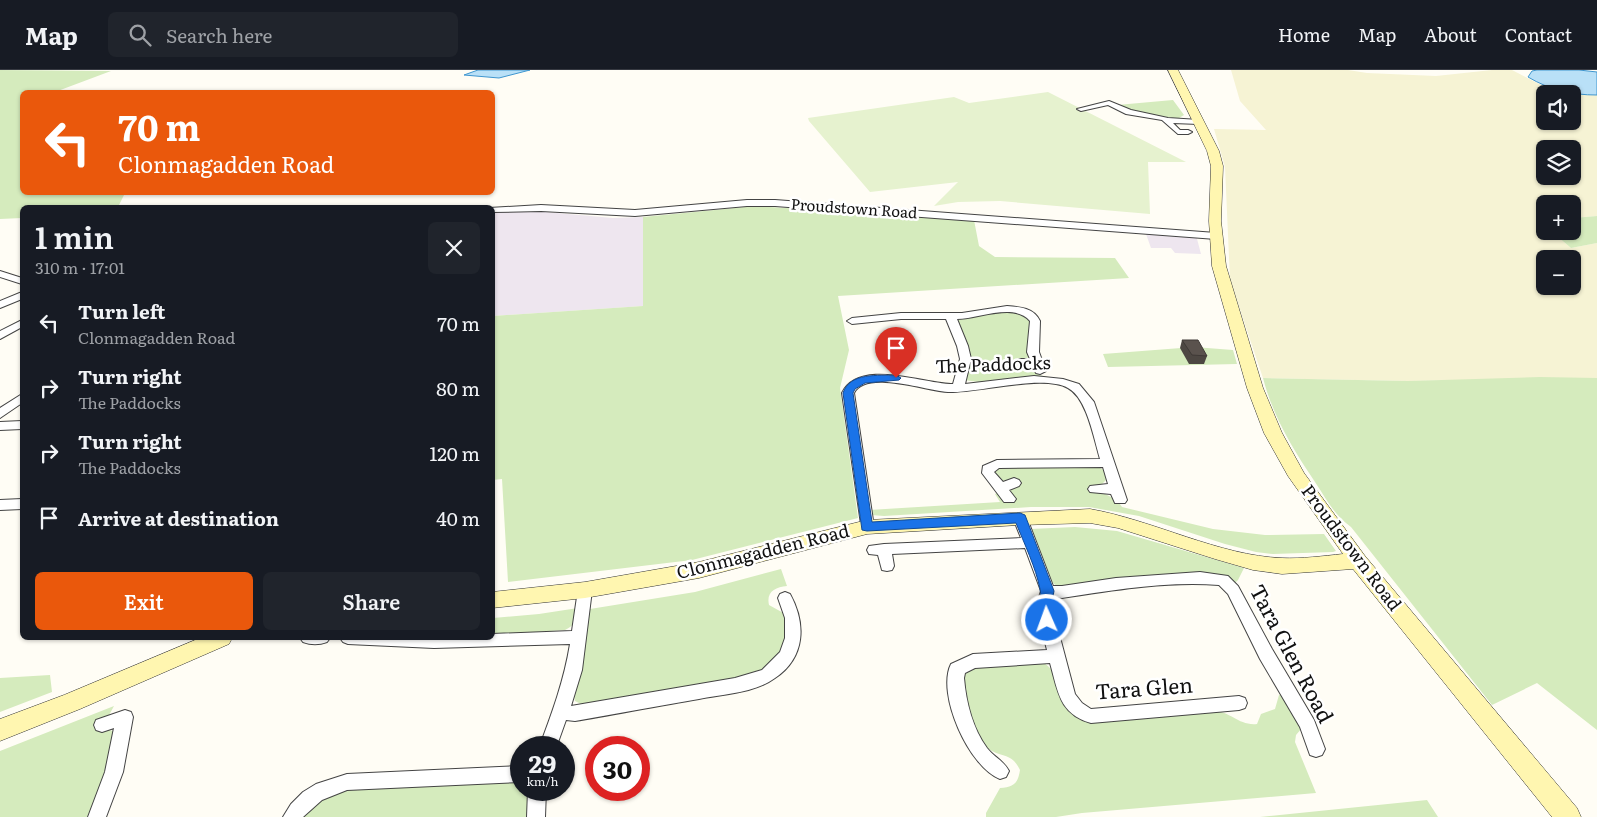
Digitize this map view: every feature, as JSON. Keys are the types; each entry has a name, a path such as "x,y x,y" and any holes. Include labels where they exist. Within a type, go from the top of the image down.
{"main road":[{"name":"Proudstown Road","path":"1173,70 1213,151 1217,166 1214,222 1219,266 1255,388 1269,424 1297,476 1358,561 1568,817"},
{"name":"Clonmagadden Road","path":"495,600 585,590 699,570 867,526 1020,518 1090,516 1119,521 1215,552 1253,562 1282,566 1358,561"},
{"path":"0,730 72,702 216,640"}],"street":[{"path":"1081,108 1109,103 1129,112 1158,116 1167,120 1199,122"},
{"path":"1167,120 1178,132 1188,132"},
{"name":"Proudstown Road","path":"495,209 541,208 635,213 747,203 775,203 1216,236"},
{"path":"0,274 20,280"},
{"path":"0,305 20,296"},
{"name":"The Paddocks","path":"852,321 866,316 950,316 1007,309 1029,314 1035,321 1032,344 1039,366 1020,362"},
{"path":"950,316 964,353 965,368 959,380 959,388"},
{"path":"0,336 20,324"},
{"name":"The Paddocks","path":"867,526 848,393 850,387 864,380 884,378 906,380 936,387 959,388 1034,381 1063,382 1072,385 1078,389 1088,402 1118,495 1095,488"},
{"path":"0,414 20,399"},
{"path":"0,426 20,425"},
{"path":"1009,499 988,473 988,469 996,464 1108,463"},
{"path":"1000,488 1014,484"},
{"path":"0,505 20,504"},
{"name":"Tara Glen","path":"1020,518 1048,591 1044,607 1067,696 1081,714 1091,716 1239,703"},
{"path":"887,566 879,550 1030,543"},
{"name":"Tara Glen Road","path":"1048,591 1062,592 1116,584 1200,578 1223,580 1233,590 1266,654 1308,725 1316,748"},
{"path":"551,736 574,670 585,590"},
{"path":"560,712 575,714 735,685 753,681 771,673 784,661 792,645 794,632 793,613 785,598"},
{"path":"495,640 578,637"},
{"path":"391,640 434,642 492,640"},
{"path":"1000,771 981,753 970,733 955,682 957,669 973,661 1056,656"},
{"path":"97,817 114,772 125,717 102,725"},
{"path":"292,817 300,805 314,793 329,786 347,782 510,775"},
{"path":"536,817 537,801"}],"shaded area":[{"path":"1231,70 1348,70 1367,73 1436,76 1492,70 1512,70 1541,85 1536,85 1536,130 1581,130 1581,94 1597,95 1597,216 1581,217 1581,195 1536,195 1536,240 1562,240 1571,248 1597,243 1597,378 1408,381 1263,378 1230,280 1225,167 1214,129 1266,130 1240,101"},
{"path":"495,211 546,212 613,218 643,217 643,306 495,316"},
{"path":"1149,232 1196,235 1201,254 1175,253 1171,248 1151,248 1146,234"}],"green space":[{"path":"0,70 111,71 60,90 20,90 20,195 124,195 119,205 20,205 20,218 0,219"},
{"path":"1048,92 1186,162 1148,162 1150,214 1000,201 958,202 934,206 958,182 870,192 808,118 954,97 969,103"},
{"path":"1173,100 1184,115 1180,119 1128,111 1131,109 1117,105"},
{"path":"755,206 974,220 979,246 995,257 1115,258 1129,278 838,296 849,350 840,388 858,518 692,560 508,582 502,479 495,480 495,316 643,306 643,217"},
{"path":"1597,216 1597,243 1571,248 1562,240 1581,240 1581,217"},
{"path":"1010,311 1023,314 1030,322 1030,357 1019,360 1033,365 1039,375 1052,378 979,382 964,380 970,360 956,320"},
{"path":"1194,347 1233,350 1237,364 1108,367 1103,354"},
{"path":"1540,377 1597,378 1597,730 1537,683 1492,705 1351,527 1331,507 1299,457 1278,419 1263,378 1408,381"},
{"path":"998,467 1098,467 1104,470 1106,480 1101,485 1103,493 1117,500 1122,507 1213,529 1265,535 1324,534 1336,551 1273,554 1256,552 1139,516 1089,507 1031,507 884,516 871,515 869,510 1000,502 995,494 999,492 1010,496 1009,490 1013,487 1009,481 998,480 993,473"},
{"path":"1075,527 1117,531 1244,568 1234,584 1223,576 1212,573 1057,586 1050,581 1030,529"},
{"path":"781,569 787,586 772,591 768,600 769,605 787,615 789,630 777,660 755,675 583,705 575,701 574,696 590,609 695,592"},
{"path":"578,608 573,624 565,630 495,635 495,618"},
{"path":"1042,662 1056,676 1065,702 1070,710 1092,723 1168,714 1214,711 1225,713 1245,723 1257,724 1261,714 1275,709 1279,695 1284,693 1302,728 1296,735 1295,742 1316,793 1082,813 1056,817 986,817 986,813 1000,788 1014,784 1018,779 1020,770 1014,761 992,751 978,737 970,716 962,672 966,668"},
{"path":"50,675 52,692 0,712 0,678"},
{"path":"114,706 102,728 113,731 112,742 104,775 89,817 0,817 0,751"},
{"path":"510,780 510,801 529,801 528,817 301,817 307,807 346,788"},
{"path":"1427,800 1438,817 1260,817"}],"water":[{"path":"478,70 530,70 499,78 464,75"},
{"path":"1579,70 1597,72 1597,95 1581,94 1581,85 1544,85 1528,77 1532,71"}],"building":[{"path":"1182,340 1198,340 1207,356 1192,355"}],"route":[{"path":"896,378 864,380 850,387 848,393 867,526 1020,518 1048,591 1044,607 1047,620"}]}
